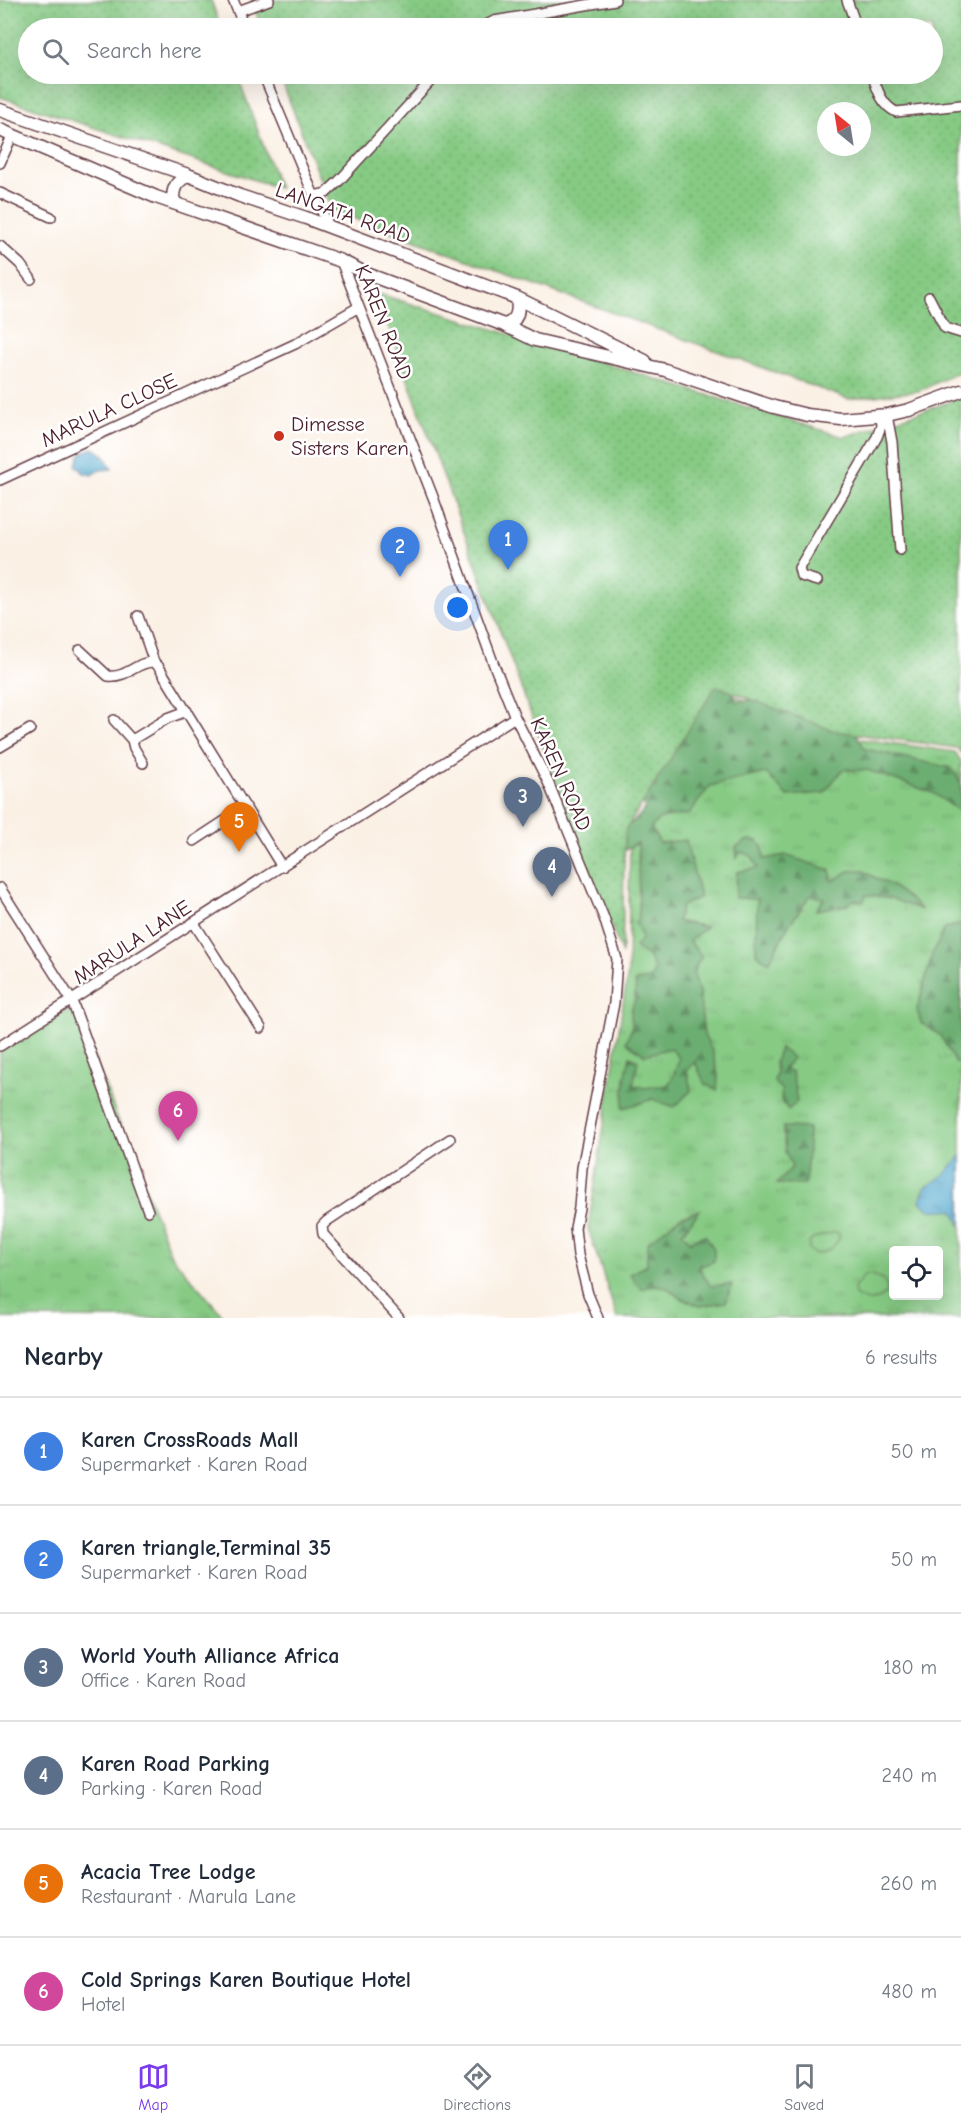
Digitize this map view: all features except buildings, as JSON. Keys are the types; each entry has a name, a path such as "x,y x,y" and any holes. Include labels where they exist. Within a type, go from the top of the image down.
{"main road":[{"name":"LANGATA ROAD","path":"0,110 188,176 517,298 665,370"},
{"name":"LANGATA ROAD","path":"0,130 156,197 340,261 367,274 504,325 535,339 665,370 774,407 807,415 841,419 909,410 961,391"},
{"path":"176,203 173,199 175,186 177,182 188,176"},
{"path":"504,325 512,322 518,314 517,298"}],"street":[{"path":"233,0 241,18"},
{"path":"238,11 269,0"},
{"path":"511,18 615,0"},
{"path":"847,0 853,18"},
{"path":"267,84 314,196 330,228"},
{"path":"314,196 326,193 339,181 428,84"},
{"path":"876,84 888,108 896,112 961,105"},
{"path":"0,163 13,134"},
{"path":"0,193 51,217"},
{"path":"0,246 20,264 31,279"},
{"name":"KAREN ROAD","path":"340,261 434,497 515,717 548,782 604,918 617,960 614,1003 582,1168 575,1228 578,1255 588,1294 598,1318"},
{"path":"929,297 945,328 961,333"},
{"name":"MARULA CLOSE","path":"0,480 295,344 357,308"},
{"path":"884,415 892,442 900,550"},
{"path":"817,581 801,576 799,568 877,437 884,415"},
{"path":"138,616 154,662 193,720 282,867"},
{"path":"80,650 108,676 121,676 148,662 154,662"},
{"path":"132,740 168,718 187,711"},
{"name":"MARULA LANE","path":"0,1046 515,717"},
{"path":"121,724 143,763"},
{"path":"0,747 30,729"},
{"path":"194,841 246,807"},
{"path":"0,888 72,1001 148,1211"},
{"path":"194,923 261,1028"},
{"path":"399,1318 323,1234 322,1226 450,1139"}],"green space":[{"path":"0,0 211,0 217,18 18,18 18,84 241,84 279,188 0,97"},
{"path":"251,0 961,0 961,371 919,391 848,399 339,213 331,208 283,84 943,84 943,18 258,18"},
{"path":"376,293 844,437 961,398 961,753 957,748 835,731 716,686 625,831 622,954 569,818"},
{"path":"731,685 736,702 761,700 776,702 849,720 865,749 951,768 961,782 961,812 933,793 867,770 842,770 824,793 787,796 766,773 710,786 689,814 659,819 651,828 660,843 686,840 700,897 682,906 677,921 706,927 689,941 702,956 693,971 699,991 704,1035 712,1050 718,1075 717,1090 705,1084 695,1062 687,1070 691,1091 674,1107 653,1099 623,1108 625,1078 630,1056 638,1060 633,1085 645,1088 668,1085 679,1059 671,1048 645,1055 626,1042 632,1028 631,1011 635,999 636,981 650,979 655,970 648,956 635,947 642,938 636,923 639,912 638,843 617,855 618,831 639,816 645,808 642,798 646,790 656,787 653,779 673,688"},
{"path":"719,690 832,735 955,752 961,761 961,1318 617,1318 588,1228 628,971 630,839"},
{"path":"748,840 758,841 763,849 764,859 785,855 830,870 833,881 849,871 863,870 897,889 922,910 892,899 866,895 863,902 854,900 847,905 816,910 824,898 809,896 787,928 769,962 756,954 757,899 735,898 737,872 758,868 752,856 740,852 737,858 736,847"},
{"path":"958,925 961,927 961,1063 955,1062 940,1035 921,1023 917,1010 932,955 945,928"},
{"path":"74,1006 171,1255 225,1318 0,1318 0,1052"},
{"path":"780,1048 793,1058 783,1069 792,1072 797,1102 788,1110 781,1100 782,1090 774,1082 775,1062"},
{"path":"783,1127 808,1128 805,1184 777,1184 792,1167 785,1151"},
{"path":"700,1210 682,1233 690,1241 705,1235 714,1249 714,1261 699,1267 710,1286 732,1284 726,1302 700,1306 681,1298 667,1288 656,1285 641,1289 630,1274 647,1265 647,1243 680,1217"},
{"path":"836,1232 839,1234 839,1239 829,1250 814,1254 809,1249 809,1243 814,1238"},
{"path":"871,1274 884,1280 888,1291 876,1300 868,1301 855,1295 854,1288 864,1275"}],"water":[{"path":"94,448 104,455 112,469 100,470 92,475 84,473 77,466 82,454"},
{"path":"961,1156 961,1226 954,1211 929,1209 920,1201 925,1188 945,1174"}],"place":[{"name":"Dimesse Sisters Karen","path":"279,436"},
{"name":"Karen CrossRoads Mall","path":"508,570"},
{"name":"Karen triangle,Terminal 35","path":"400,577"},
{"name":"World Youth Alliance Africa","path":"523,827"},
{"name":"Acacia Tree Lodge","path":"239,852"},
{"name":"Karen Road Parking","path":"552,897"},
{"name":"Cold Springs Karen Boutique Hotel","path":"178,1141"}]}
